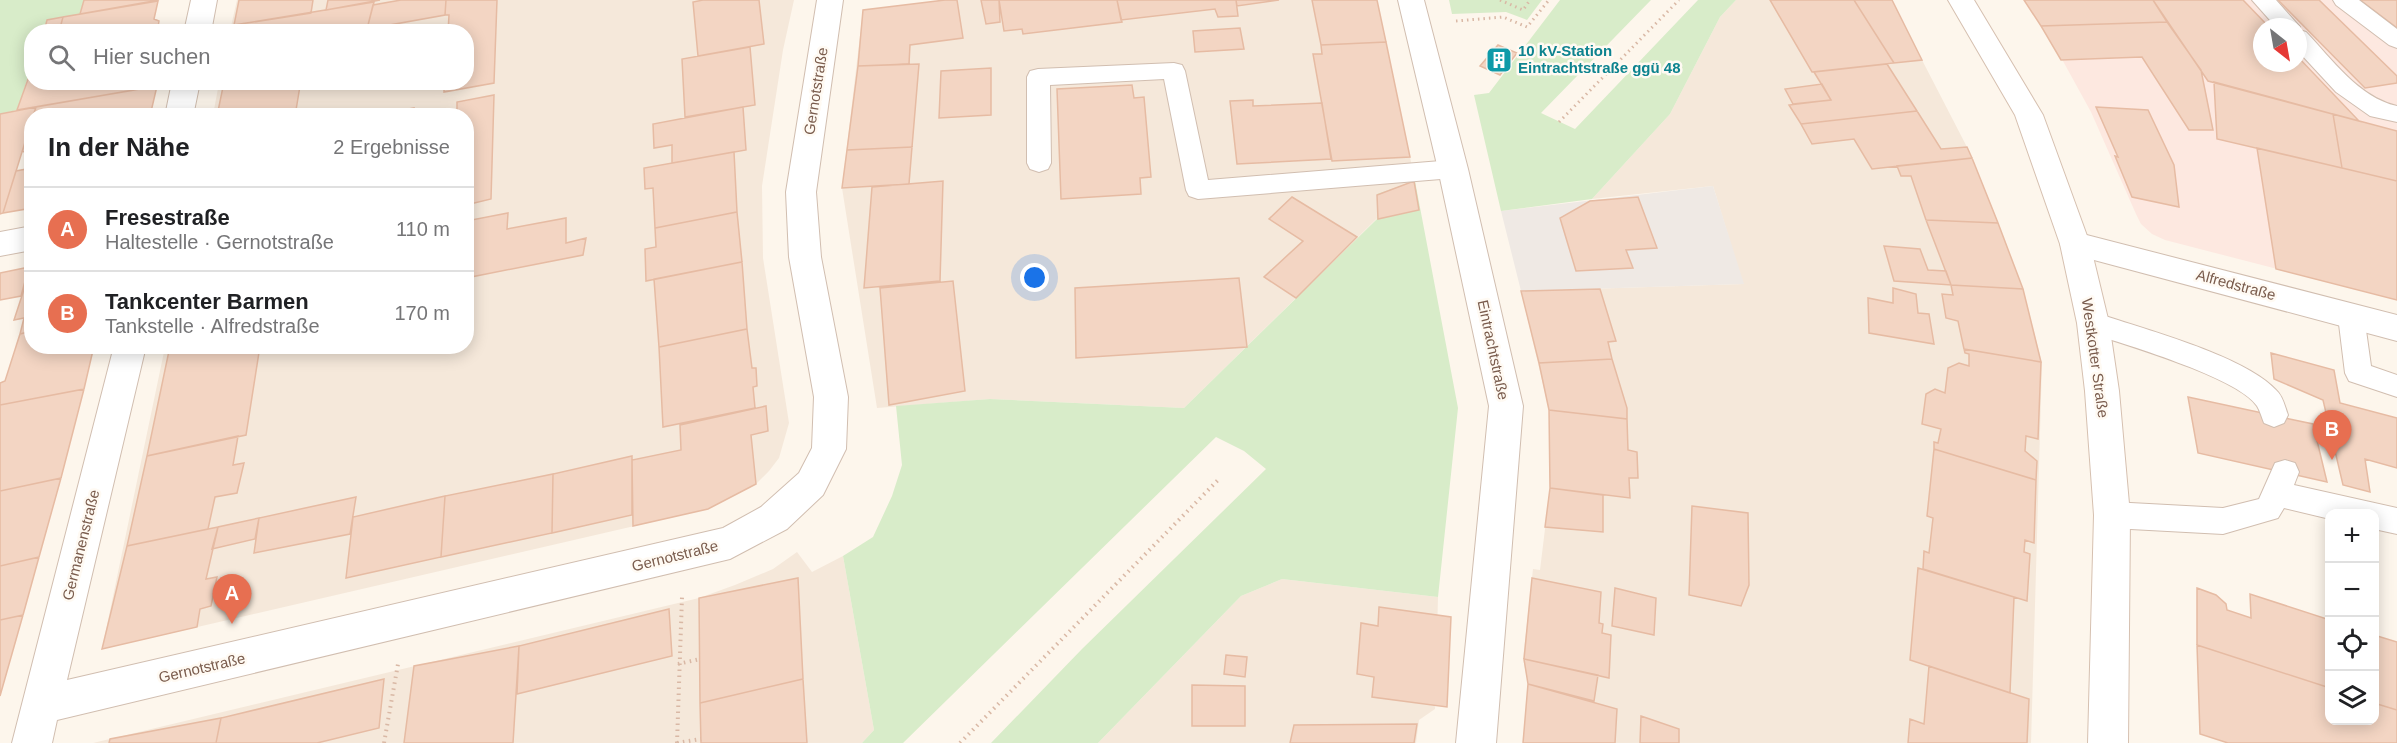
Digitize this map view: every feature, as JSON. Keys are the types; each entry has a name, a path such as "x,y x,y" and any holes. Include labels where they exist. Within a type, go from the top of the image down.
{"street":[{"path":"200,24 204,0"},
{"name":"Gernotstraße","path":"42,705 730,543 774,518 811,484 830,449 831,397 805,257 801,192 830,0"},
{"name":"Westkotter Straße","path":"1961,0 2029,115 2075,244 2093,323 2102,391 2112,515 2109,743"},
{"name":"Eintrachtstraße","path":"1414,12 1453,169 1506,406 1476,743"},
{"path":"181,108 184,90"},
{"path":"0,244 24,240"},
{"name":"Alfredstraße","path":"2075,244 2397,328"},
{"name":"Germanenstraße","path":"33,743 128,354"}],"lane":[{"path":"2263,0 2280,18"},
{"path":"2344,0 2397,40"},
{"path":"2307,47 2344,86 2378,110 2397,114"},
{"path":"1039,163 1038,76 1174,70 1198,190 1453,169"},
{"path":"2350,315 2359,373 2397,386"},
{"path":"2093,323 2212,365 2243,379 2268,399 2274,415"},
{"path":"2112,515 2223,521 2268,509 2281,483 2352,509"},
{"path":"2379,517 2397,521"}],"path":[{"path":"1500,0 1523,10 1530,0"},
{"path":"1414,12 1503,17 1527,27 1549,0"},
{"path":"1559,122 1678,0"},
{"path":"960,743 1219,479"},
{"path":"685,554 678,664 677,743 701,739"},
{"path":"384,743 406,620"},
{"path":"678,664 700,659"}],"shaded area":[{"path":"237,0 794,0 783,50 762,186 763,258 789,423 779,458 769,471 756,484 708,509 102,649 164,354 474,354 474,108 214,108 218,90 474,90 474,24 232,24"},
{"path":"944,0 1377,0 1415,181 1184,408 990,399 877,408 842,188 863,10"},
{"path":"1736,0 1891,0 1968,149 2023,289 2042,363 2031,743 1523,743 1528,683 1523,659 1533,569 1540,570 1550,488 1549,410 1521,291 1743,284 1713,186 1592,199 1670,114 1720,17"},
{"path":"2023,0 2397,0 2397,300 2165,240 2152,234 2141,224 2136,214 2091,112 2058,52"},
{"path":"1713,186 1744,284 1521,291 1501,211"},
{"path":"797,552 812,572 843,556 874,730 862,743 93,743 699,598 773,569"},
{"path":"1282,579 1438,597 1435,709 1419,720 1416,743 1098,743 1241,596"}],"green space":[{"path":"0,0 84,0 80,14 47,20 46,24 24,24 24,89 17,110 0,114"},
{"path":"1449,0 1542,0 1527,20 1506,12 1452,14"},
{"path":"1560,0 1651,0 1541,113 1575,129 1698,0 1736,0 1720,17 1670,114 1592,199 1501,211 1474,95 1489,93"},
{"path":"1415,181 1458,408 1438,597 1282,579 1241,596 1098,743 991,743 1082,649 1266,469 1244,451 1216,437 903,743 862,743 874,730 843,556 873,537 892,496 902,465 896,406 990,399 1184,408 1377,219 1377,194"}],"building":[{"path":"84,0 159,0 80,14"},
{"path":"239,0 313,0 311,13 234,24"},
{"path":"328,0 380,0 326,10"},
{"path":"401,0 446,0 445,15 395,24 368,24 373,5"},
{"path":"446,0 497,0 494,83 474,87 474,24 448,24 449,15 445,15"},
{"path":"759,0 764,44 698,56 693,2"},
{"path":"957,0 963,38 910,45 909,64 858,66 863,10"},
{"path":"981,0 999,0 1000,22 986,24"},
{"path":"999,0 1117,0 1122,22 1023,34 1022,29 1004,31"},
{"path":"1117,0 1236,0 1238,16 1218,17 1215,9 1121,20"},
{"path":"1236,0 1279,0 1237,6"},
{"path":"1312,0 1377,0 1386,42 1321,45"},
{"path":"1770,0 1854,0 1894,63 1812,72"},
{"path":"1854,0 1892,0 1922,60 1894,63"},
{"path":"2024,0 2153,0 2167,22 2041,26"},
{"path":"2153,0 2243,0 2260,18 2253,18 2253,72 2307,72 2307,66 2359,121 2208,81"},
{"path":"2278,0 2319,0 2397,76 2397,83 2365,88 2307,29 2307,18 2296,18"},
{"path":"2360,0 2397,0 2397,28"},
{"path":"158,1 154,19 159,21 158,24 61,24 63,17"},
{"path":"374,2 368,24 240,24"},
{"path":"63,17 61,24 46,24 47,20"},
{"path":"2167,22 2201,70 2213,130 2189,130 2142,57 2061,60 2041,26"},
{"path":"1240,28 1244,49 1195,52 1193,31"},
{"path":"1386,42 1410,157 1332,161 1313,54 1322,54 1321,45"},
{"name":"10 kV-Station Eintrachtstraße ggü 48","path":"1498,45 1517,53 1500,75 1480,66"},
{"path":"750,47 755,105 685,117 682,59"},
{"path":"919,64 912,147 847,150 858,66"},
{"path":"1887,64 1917,111 1801,124 1789,105 1831,100 1814,72"},
{"path":"991,68 991,115 939,118 941,71"},
{"path":"2214,82 2333,114 2342,168 2217,139"},
{"path":"1822,84 1831,100 1793,104 1785,89"},
{"path":"1132,85 1134,98 1144,97 1151,177 1140,178 1141,194 1061,199 1057,89"},
{"path":"24,90 134,90 24,108 17,110"},
{"path":"134,90 156,90 152,108 36,107"},
{"path":"222,90 299,90 296,108 219,108"},
{"path":"494,95 491,199 474,203 474,108 457,108 457,102"},
{"path":"1253,100 1253,106 1322,103 1331,159 1237,164 1230,101"},
{"path":"743,107 746,150 672,163 672,145 654,148 653,124"},
{"path":"2096,107 2148,110 2174,165 2179,207 2132,197 2115,156 2118,157"},
{"path":"24,109 24,146 3,213 0,214 0,114"},
{"path":"1917,111 1941,149 1967,147 1972,158 1872,169 1854,139 1812,144 1801,124"},
{"path":"2333,114 2397,131 2397,181 2342,168"},
{"path":"912,147 909,184 842,188 847,150"},
{"path":"2257,148 2397,181 2397,300 2276,269"},
{"path":"734,152 737,212 655,228 653,188 645,189 644,168"},
{"path":"1972,158 1998,223 1926,220 1911,176 1901,176 1897,166"},
{"path":"24,170 24,209 3,213 16,171"},
{"path":"943,181 940,281 864,288 872,187"},
{"path":"1414,181 1419,210 1378,219 1377,195"},
{"path":"1292,197 1357,237 1296,298 1264,277 1303,241 1269,219"},
{"path":"1638,197 1657,248 1626,250 1633,268 1576,271 1560,218 1590,201"},
{"path":"737,212 742,262 646,281 645,249 656,247 655,228"},
{"path":"508,213 507,229 566,218 566,243 586,238 583,255 474,276 474,219"},
{"path":"1926,220 1998,223 2023,289 1951,285"},
{"path":"1884,246 1920,249 1928,270 1946,271 1951,285 1894,281"},
{"path":"742,262 747,329 659,347 654,279"},
{"path":"24,268 24,285 21,296 0,300 0,273"},
{"path":"1239,278 1247,347 1076,358 1075,288"},
{"path":"953,281 965,391 889,405 880,288"},
{"path":"1951,285 2023,289 2041,362 1964,349 1958,321 1946,318 1942,294 1953,295"},
{"path":"1893,288 1916,294 1918,313 1929,314 1934,344 1869,333 1868,298 1893,303"},
{"path":"24,289 24,318 14,320"},
{"path":"1600,289 1616,341 1608,342 1612,359 1539,363 1521,291"},
{"path":"24,318 24,333 20,334"},
{"path":"747,329 752,368 756,368 757,386 753,387 755,408 663,427 659,347"},
{"path":"24,333 24,354 92,354 84,389 0,405 0,383 5,381 20,334"},
{"path":"1964,349 2041,362 2038,439 2026,436 2025,451 2037,461 2036,480 1934,449 1934,442 1938,443 1941,429 1922,424 1926,394 1935,389 1945,393 1948,368 1959,363 1969,366 1969,354 1965,353"},
{"path":"2271,353 2334,370 2340,403 2397,418 2397,468 2365,459 2370,492 2343,485 2323,400 2274,379"},
{"path":"168,354 259,354 246,435 147,456"},
{"path":"1612,359 1627,408 1627,419 1549,410 1539,363"},
{"path":"84,389 61,478 0,491 0,405"},
{"path":"2188,397 2313,424 2327,482 2198,453"},
{"path":"766,406 768,431 751,435 756,484 708,509 633,526 632,460 681,450 680,425"},
{"path":"1549,410 1627,419 1628,450 1637,452 1638,478 1629,478 1630,498 1550,488"},
{"path":"238,436 233,465 244,463 237,493 215,497 208,529 127,546 147,456"},
{"path":"1934,449 2036,480 2034,543 2025,540 2024,552 2030,554 2027,601 1923,569 1924,551 1929,553 1933,518 1927,516"},
{"path":"632,456 632,515 552,533 553,474"},
{"path":"553,474 552,533 441,557 445,496"},
{"path":"61,478 39,557 0,566 0,491"},
{"path":"1550,488 1603,495 1603,532 1545,527"},
{"path":"445,496 441,557 346,578 353,517"},
{"path":"356,497 350,534 254,553 259,518"},
{"path":"1692,506 1748,513 1749,585 1741,606 1689,595"},
{"path":"259,518 255,539 212,549 218,527"},
{"path":"218,527 206,579 217,577 211,606 200,609 197,627 102,649 127,546"},
{"path":"39,557 23,615 0,620 0,566"},
{"path":"1918,568 2014,597 2010,693 1910,660"},
{"path":"798,578 803,679 700,703 699,598"},
{"path":"1532,578 1601,592 1599,623 1603,624 1602,633 1611,635 1609,678 1524,659"},
{"path":"1615,588 1656,598 1654,635 1612,626"},
{"path":"2197,588 2216,595 2226,604 2227,610 2251,618 2250,594 2325,618 2325,686 2197,645"},
{"path":"1379,607 1451,617 1447,707 1372,697 1374,677 1357,674 1361,623 1378,626"},
{"path":"669,609 672,656 517,694 519,646"},
{"path":"23,615 0,696 0,620"},
{"path":"2379,637 2397,642 2397,710 2379,705"},
{"path":"2197,645 2325,686 2325,725 2379,725 2379,705 2397,710 2397,743 2228,743 2200,734"},
{"path":"519,646 513,743 404,743 414,666"},
{"path":"1226,655 1247,657 1245,677 1224,674"},
{"path":"1524,659 1598,675 1594,701 1528,684"},
{"path":"1929,666 2029,699 2027,743 1908,743 1910,719 1924,724"},
{"path":"384,679 379,728 317,743 216,743 221,718"},
{"path":"803,679 807,743 701,743 700,703"},
{"path":"1528,684 1617,709 1615,743 1523,743"},
{"path":"1192,685 1245,686 1245,726 1192,726"},
{"path":"1641,716 1679,729 1679,743 1640,743"},
{"path":"221,718 216,743 109,743 110,739"},
{"path":"1417,724 1414,743 1290,743 1294,725"}],"place":[{"name":"10 kV-Station Eintrachtstraße ggü 48","path":"1499,60"},
{"name":"Tankcenter Barmen","path":"2332,460"},
{"name":"Fresestraße","path":"232,624"}]}
